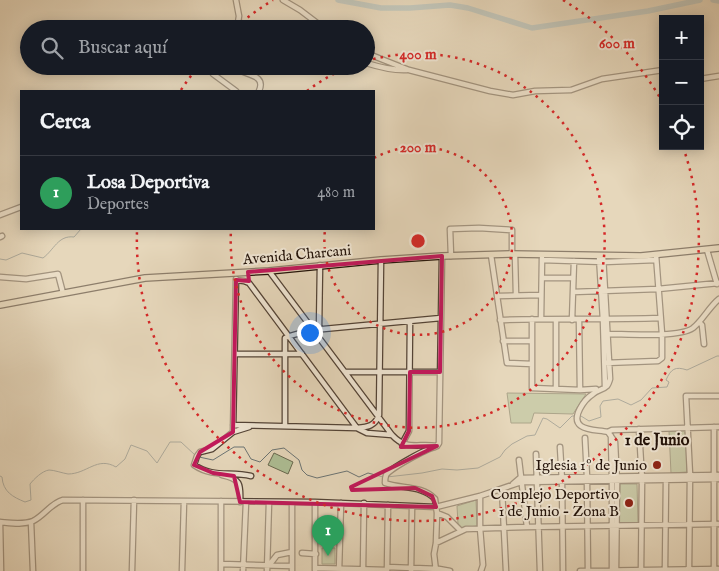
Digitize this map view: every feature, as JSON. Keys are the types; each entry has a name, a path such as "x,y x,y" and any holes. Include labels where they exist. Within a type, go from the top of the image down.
{"main road":[{"name":"Avenida Charcani","path":"0,306 145,278 269,271 320,265 442,256 514,255 542,258 656,258 719,248"}],"street":[{"path":"236,0 238,20"},
{"path":"283,0 313,20"},
{"path":"375,57 409,70 496,93 513,95 535,91 571,90 602,79 659,71"},
{"path":"375,65 400,71 409,70"},
{"path":"214,75 235,90"},
{"path":"249,75 260,80 259,90"},
{"path":"704,78 719,76"},
{"path":"0,215 20,207"},
{"path":"452,256 450,229 512,230 516,295"},
{"path":"573,292 658,289 718,284 707,250"},
{"path":"492,255 507,363 532,364"},
{"path":"437,446 439,443 442,256"},
{"path":"541,319 542,258 574,261 601,259 607,363 605,388 593,393 577,417 580,425 584,428 609,433 612,430 716,427 715,569 580,571"},
{"path":"607,363 660,360 662,356 656,258"},
{"path":"234,424 357,428 372,425 378,418 381,260"},
{"path":"572,320 574,261"},
{"path":"320,265 320,329"},
{"path":"269,271 392,435 402,444 408,446 426,444 437,446"},
{"path":"248,272 249,283"},
{"path":"233,432 236,273"},
{"path":"0,276 26,278 58,274 63,293"},
{"path":"542,278 573,278"},
{"path":"236,280 249,283 357,428 367,433 392,435"},
{"path":"498,296 541,295"},
{"path":"606,334 662,334 688,330 699,322 719,299"},
{"path":"289,335 296,336 320,329 442,318"},
{"path":"500,320 660,318"},
{"path":"532,319 532,388 596,389"},
{"path":"556,320 556,389"},
{"path":"579,320 580,390"},
{"path":"402,444 409,431 410,321"},
{"path":"699,322 702,325 704,344"},
{"path":"285,426 285,338 289,335"},
{"path":"503,341 532,341"},
{"path":"235,354 302,354"},
{"path":"345,372 440,372"},
{"path":"689,569 690,477 686,396 719,396"},
{"path":"243,568 243,502 238,482 232,476 213,473 194,465 196,456 200,452 212,448 233,432 253,426"},
{"path":"640,429 642,478 641,570"},
{"path":"609,433 615,442 614,525 616,571"},
{"path":"585,438 588,571"},
{"path":"436,570 434,554 436,544 435,499 415,488 391,485 385,483 385,480 386,474 394,468 402,465 425,449 437,446"},
{"path":"560,447 564,571"},
{"path":"536,454 540,571"},
{"path":"519,460 527,527"},
{"path":"222,475 226,472 251,476"},
{"path":"642,478 666,480 690,477"},
{"path":"1,571 0,522 19,524 31,522 59,501 316,502 436,507 480,496 521,480 717,477"},
{"path":"665,570 666,480"},
{"path":"502,489 506,571"},
{"path":"480,496 483,565 481,571"},
{"path":"82,571 83,500"},
{"path":"132,571 134,500"},
{"path":"182,571 184,501"},
{"path":"221,571 222,501"},
{"path":"267,571 269,564 269,502"},
{"path":"221,564 243,568 269,564 292,568 292,502"},
{"path":"316,502 315,570 411,569 450,571"},
{"path":"339,569 341,503"},
{"path":"363,570 364,503"},
{"path":"387,569 388,505"},
{"path":"411,569 412,507"},
{"path":"436,514 445,516 460,530"},
{"path":"31,522 33,571"},
{"path":"436,544 460,530 480,528 716,524"},
{"path":"612,571 614,525"},
{"path":"269,564 277,555 292,552"},
{"path":"302,553 316,554"}],"highlighted area":[{"path":"442,256 440,372 410,372 409,431 401,447 437,446 351,487 352,490 415,488 432,496 436,507 240,502 234,476 213,473 194,465 200,452 233,432 236,280 249,281 248,272"}],"green space":[{"path":"507,393 586,394 573,414 534,413 531,423 511,423"},
{"path":"686,430 687,472 671,473 669,431"},
{"path":"274,453 293,462 288,474 268,465"},
{"name":"Complejo Deportivo 1 de Junio - Zona B","path":"620,484 637,484 638,523 619,523"},
{"path":"476,500 477,526 461,528 458,524 457,506"},
{"path":"322,548 335,548 335,564 322,564"}],"waterway":[{"path":"338,0 381,8 450,5 468,8 532,28 648,11 700,0"},
{"path":"713,0 719,1"},
{"path":"0,259 6,260 22,253 43,258 60,241 64,238 74,237 80,230"},
{"path":"387,477 442,469 478,468 500,457 512,444 527,436 535,435 543,418 560,428 572,416 581,416 589,421 601,417 600,406 603,401 618,399 631,405 641,400 652,388 667,387 669,382 666,380 674,369 687,370 719,356"},
{"path":"0,476 2,477 4,487 9,493 25,502 31,500 30,484 44,472 53,470 68,474 75,473 103,463 116,467 125,459 131,445 147,451 157,463 170,442 181,442 195,455"},
{"path":"199,457 213,460 234,447 244,447 251,459 260,462 272,450 284,448 299,460 302,470 307,475 317,478 347,471 359,477 368,473 383,477"}],"place":[{"name":"Iglesia 1º de Junio","path":"657,465"},
{"name":"Complejo Deportivo 1 de Junio - Zona B","path":"629,503"},
{"name":"Losa Deportiva","path":"328,556"}],"district":[{"name":"1 de Junio","path":"657,441"}]}
